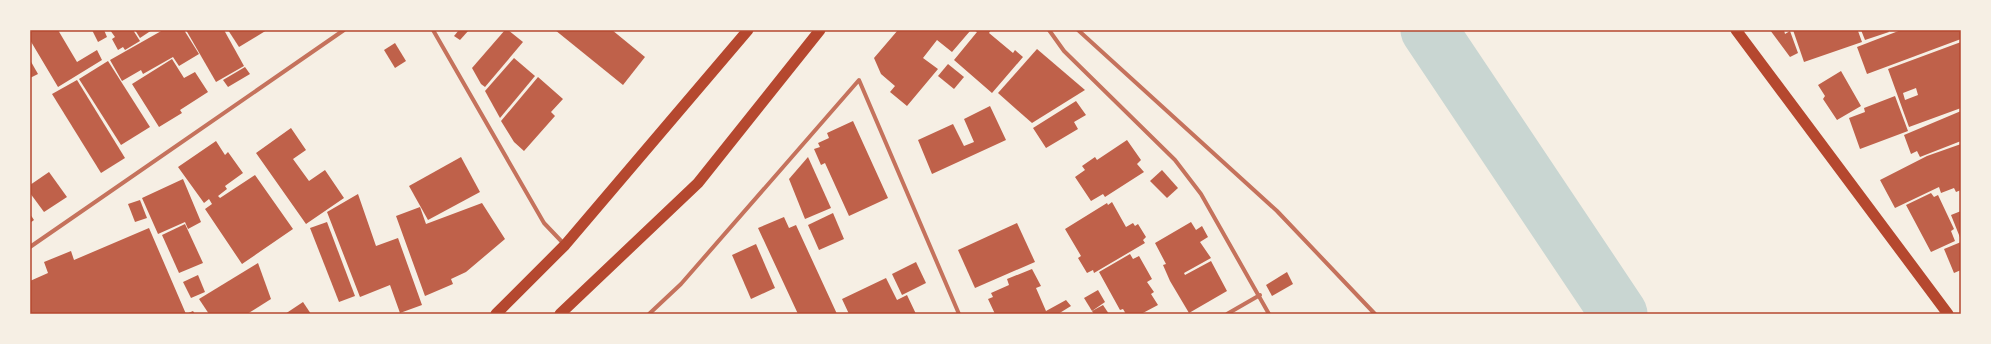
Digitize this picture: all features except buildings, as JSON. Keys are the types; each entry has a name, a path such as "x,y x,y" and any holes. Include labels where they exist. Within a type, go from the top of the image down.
{"highway":[{"path":"496,314 565,245 748,30"},
{"path":"560,314 698,183 820,30"},
{"path":"1736,30 1948,314"}],"street":[{"path":"30,247 344,30"},
{"path":"433,30 544,224 565,245"},
{"path":"1049,30 1064,52 1175,160 1201,194 1260,295 1269,314"},
{"path":"1078,30 1277,211 1375,314"},
{"path":"649,314 681,284 859,80 959,314"},
{"path":"1227,314 1260,295"}],"waterway":[{"path":"1429,30 1619,314"}]}
